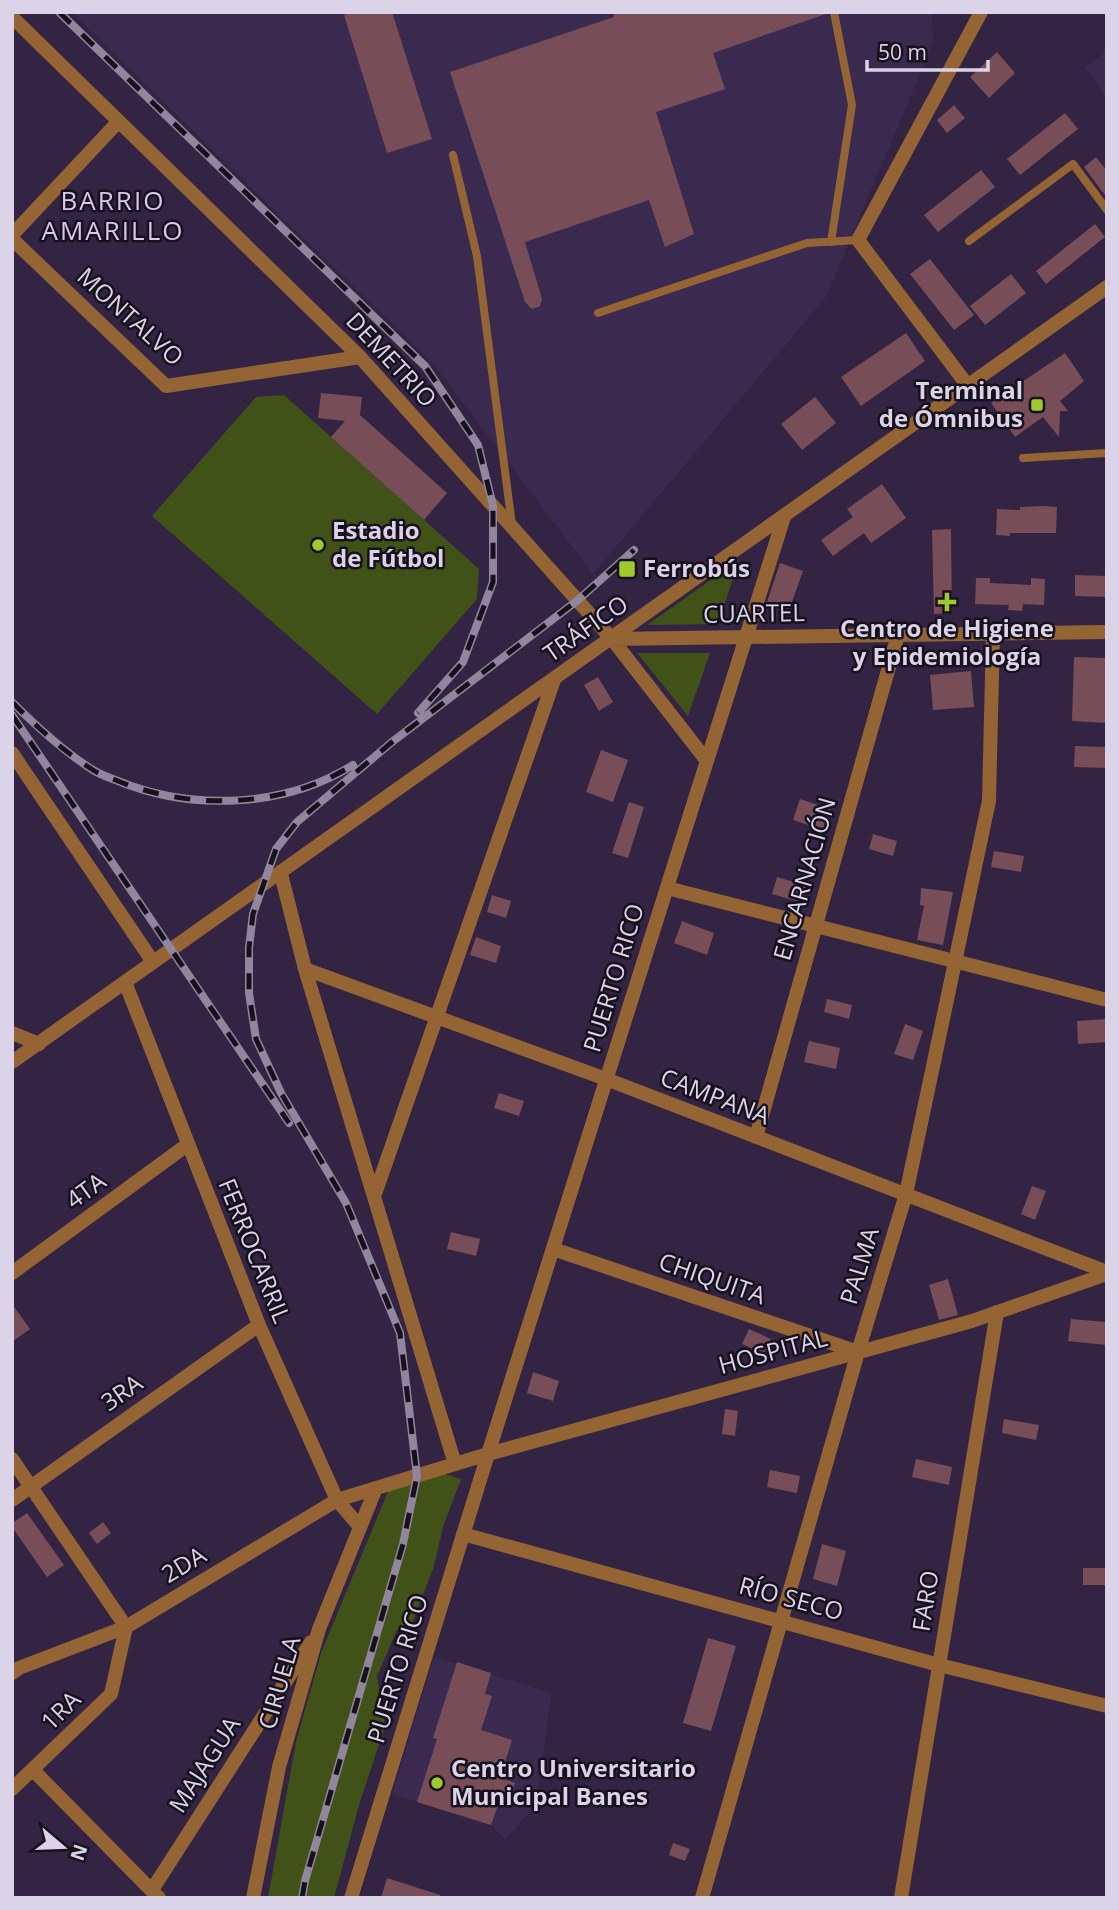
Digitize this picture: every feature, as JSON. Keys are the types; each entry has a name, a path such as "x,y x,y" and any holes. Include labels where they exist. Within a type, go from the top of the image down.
{"street":[{"path":"968,386 858,240 981,12"},
{"name":"DEMETRIO","path":"12,17 360,357 612,639 707,761"},
{"path":"12,237 119,121"},
{"name":"MONTALVO","path":"12,237 166,386 360,357"},
{"name":"TRÁFICO","path":"12,1062 1107,287"},
{"name":"PUERTO RICO","path":"351,1898 488,1454 784,517"},
{"name":"CUARTEL","path":"612,639 1107,632"},
{"name":"PALMA","path":"702,1898 858,1352 906,1195 989,801 993,634"},
{"name":"ENCARNACIÓN","path":"755,1137 898,635"},
{"path":"375,1194 554,680"},
{"path":"12,753 153,962"},
{"path":"281,874 305,970 455,1464"},
{"path":"667,888 1107,1000"},
{"name":"CAMPANA","path":"305,970 606,1079 1107,1273"},
{"name":"FERROCARRIL","path":"125,982 259,1325 337,1500 360,1527"},
{"path":"12,1033 38,1044"},
{"name":"4TA","path":"12,1273 187,1145"},
{"name":"CHIQUITA","path":"553,1249 858,1352"},
{"name":"HOSPITAL","path":"488,1454 997,1312 1107,1273"},
{"name":"FARO","path":"901,1898 997,1312"},
{"name":"3RA","path":"12,1500 259,1325"},
{"path":"376,1488 488,1454"},
{"path":"12,1459 126,1627"},
{"name":"2DA","path":"12,1673 126,1627 337,1500 376,1488"},
{"name":"CIRUELA","path":"253,1898 279,1767 319,1629 376,1488"},
{"name":"RÍO SECO","path":"464,1534 939,1664 1107,1706"},
{"name":"1RA","path":"12,1789 111,1694 126,1627"},
{"name":"MAJAGUA","path":"156,1894 319,1629"},
{"path":"33,1770 156,1894"}],"lane":[{"path":"831,242 852,105 834,12"},
{"path":"453,155 477,256 512,527"},
{"path":"970,241 1073,164 1107,210"},
{"path":"598,313 807,243 858,240"},
{"path":"1023,458 1107,453"}],"shaded area":[{"path":"71,12 932,12 933,43 826,297 593,574 434,365"},
{"path":"1107,51 1107,98 1085,67"},
{"path":"434,1657 552,1693 535,1806 505,1840 491,1825 392,1794"}],"green space":[{"name":"Estadio de Fútbol","path":"284,395 479,569 477,599 377,714 152,516 256,397"},
{"path":"739,560 718,624 647,625"},
{"path":"637,653 710,653 688,716"},
{"path":"442,1473 461,1479 443,1527 434,1566 408,1634 397,1630 377,1676 385,1726 359,1805 334,1898 268,1898 296,1742 321,1653 389,1489"}],"building":[{"path":"353,12 392,12 432,139 387,153 344,15"},
{"path":"613,12 826,14 713,53 725,89 656,112 694,234 665,247 649,200 525,242 542,299 540,306 532,309 525,302 450,72 614,17"},
{"path":"997,52 1015,73 989,98 970,77"},
{"path":"954,105 965,118 947,133 937,120"},
{"path":"1065,113 1078,129 1020,175 1007,159"},
{"path":"1096,157 1107,171 1107,198 1084,167"},
{"path":"981,170 995,187 938,232 924,215"},
{"path":"1095,224 1105,237 1046,284 1036,271"},
{"path":"930,259 974,315 954,330 910,274"},
{"path":"1011,274 1026,293 985,325 970,306"},
{"path":"906,333 925,361 861,406 841,377"},
{"path":"1065,353 1084,381 1060,401 1068,411 1060,411 1059,437 1043,417 1015,437 991,403"},
{"path":"321,393 362,397 360,415 447,493 424,520 331,437 345,421 318,418"},
{"path":"815,397 836,423 802,450 781,424"},
{"path":"882,484 906,518 871,543 864,533 833,556 821,540 853,517 847,509"},
{"path":"1020,507 1057,507 1056,533 996,535 997,509 1020,510"},
{"path":"951,529 952,613 934,614 932,530"},
{"path":"780,563 803,571 788,613 766,605"},
{"path":"1075,575 1107,576 1107,597 1075,596"},
{"path":"976,578 990,578 990,583 1031,585 1031,578 1045,579 1044,605 1023,604 1022,611 1008,610 1009,605 975,604"},
{"path":"1074,657 1107,658 1107,723 1072,721"},
{"path":"971,671 974,707 933,710 930,675"},
{"path":"598,677 613,702 599,711 584,685"},
{"path":"1075,746 1107,747 1107,768 1074,767"},
{"path":"601,750 628,760 613,802 586,792"},
{"path":"800,799 830,809 823,830 793,820"},
{"path":"629,802 644,807 628,858 612,853"},
{"path":"873,834 897,841 893,856 869,849"},
{"path":"994,851 1024,856 1021,872 991,867"},
{"path":"777,877 808,886 803,903 772,894"},
{"path":"921,888 953,892 943,945 917,940 924,906 920,905"},
{"path":"492,895 511,901 506,918 487,912"},
{"path":"682,921 714,933 707,955 674,943"},
{"path":"476,937 501,946 496,963 470,955"},
{"path":"827,999 852,1005 849,1019 824,1012"},
{"path":"1107,1019 1107,1042 1078,1044 1077,1021"},
{"path":"905,1024 923,1031 913,1060 894,1054"},
{"path":"809,1041 840,1048 836,1069 804,1062"},
{"path":"499,1093 524,1101 519,1116 494,1108"},
{"path":"1032,1186 1046,1191 1035,1220 1021,1214"},
{"path":"451,1232 480,1239 476,1256 447,1249"},
{"path":"948,1279 958,1315 939,1320 929,1285"},
{"path":"12,1304 30,1329 12,1342"},
{"path":"1071,1319 1107,1322 1107,1345 1068,1341"},
{"path":"749,1329 771,1339 764,1354 742,1344"},
{"path":"533,1372 559,1381 553,1401 527,1393"},
{"path":"725,1409 738,1411 735,1436 722,1434"},
{"path":"1004,1419 1039,1425 1036,1440 1002,1433"},
{"path":"916,1459 952,1467 949,1485 912,1477"},
{"path":"770,1470 800,1476 797,1493 767,1487"},
{"path":"27,1513 64,1565 47,1577 12,1527 12,1523"},
{"path":"103,1522 111,1533 97,1544 89,1533"},
{"path":"822,1544 846,1551 837,1586 813,1579"},
{"path":"1083,1568 1107,1568 1107,1585 1083,1585"},
{"path":"708,1638 736,1646 711,1731 683,1723"},
{"path":"457,1662 491,1673 485,1694 492,1696 481,1730 512,1740 500,1778 515,1783 508,1803 500,1800 491,1825 417,1802 437,1739 433,1738"},
{"path":"673,1843 690,1849 685,1861 669,1855"},
{"path":"387,1878 440,1895 440,1898 381,1898"}],"railway":[{"path":"59,12 425,366 478,445 493,506 493,582 463,662 418,713"},
{"path":"302,1898 403,1544 417,1476 400,1333 346,1203 281,1093 256,1039 249,993 249,948 253,914 276,849 297,822 392,742 578,600 634,550"},
{"path":"12,702 61,747 96,772 147,791 176,797 207,800 268,797 298,790 353,765"},
{"path":"12,715 289,1123"}],"place":[{"name":"Terminal de Ómnibus","path":"1037,405"},
{"name":"Estadio de Fútbol","path":"318,545"},
{"name":"Ferrobús","path":"627,569"},
{"name":"Centro de Higiene y Epidemiología","path":"947,602"},
{"name":"Centro Universitario Municipal Banes","path":"437,1783"}],"district":[{"name":"BARRIO AMARILLO","path":"113,216"}]}
